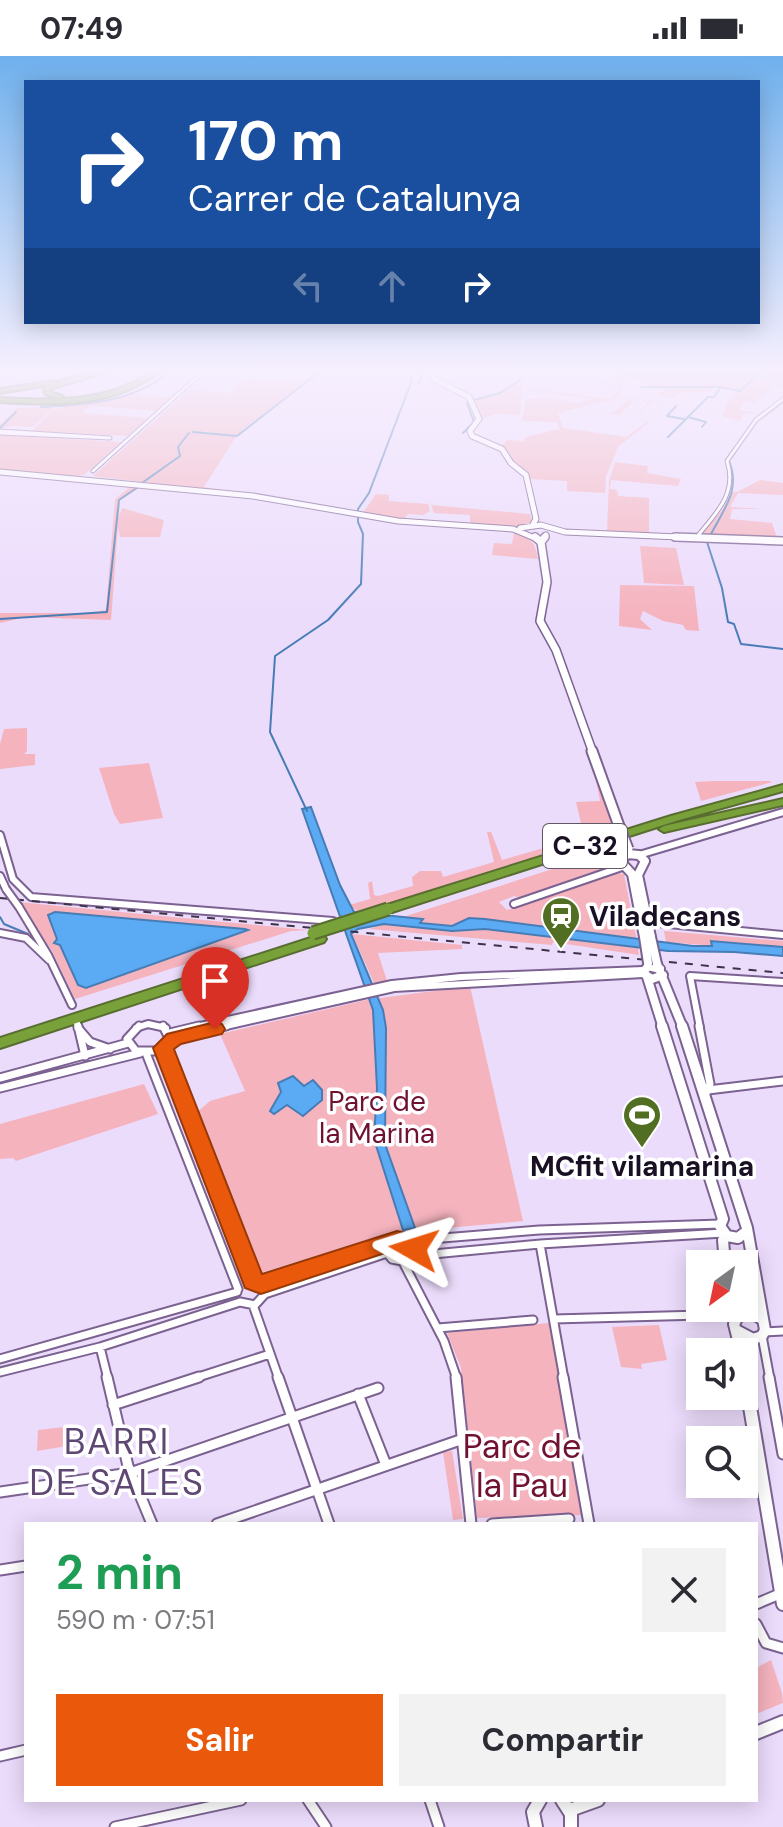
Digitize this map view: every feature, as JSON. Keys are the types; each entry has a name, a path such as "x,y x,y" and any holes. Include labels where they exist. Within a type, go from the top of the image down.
{"highway":[{"name":"C-32","path":"0,1034 391,912 675,818 783,788"},
{"name":"C-32","path":"391,912 783,795"},
{"path":"664,829 783,802"},
{"name":"C-32","path":"0,1043 316,936"}],"main road":[{"path":"504,452 527,476 532,528"},
{"path":"0,472 263,497 425,523 532,528 546,533 783,541"},
{"path":"532,528 546,533"},
{"path":"546,533 547,586 541,624 556,650 619,826 636,857"}],"street":[{"path":"85,478 114,452"},
{"path":"696,538 729,495 733,475 727,461 734,452"},
{"path":"648,937 632,876 620,860 783,814"},
{"path":"0,835 10,873 24,894 31,897 333,921"},
{"path":"514,904 626,867 636,857"},
{"path":"636,857 648,922 651,970 676,1070 723,1228 724,1250"},
{"path":"0,876 44,944 72,1005"},
{"path":"648,922 783,935"},
{"path":"0,933 26,938 49,960"},
{"path":"0,1088 163,1048 170,1036 357,992 393,986 651,970"},
{"path":"651,970 706,1088"},
{"path":"783,982 690,976 712,1121 746,1227 760,1332 783,1454"},
{"path":"128,1043 131,1032 144,1024 161,1025 170,1036"},
{"path":"85,1056 77,1026 90,1042 113,1049"},
{"path":"0,1078 128,1043"},
{"path":"128,1043 143,1053 238,1294 253,1305 328,1522"},
{"path":"163,1048 257,1283 265,1294"},
{"path":"676,1070 696,1069"},
{"path":"706,1088 783,1081"},
{"path":"691,1122 712,1121"},
{"path":"387,1253 393,1260 403,1262 412,1256 723,1228 734,1217 746,1227"},
{"path":"0,1372 100,1347 238,1294 257,1283 390,1243 539,1230 723,1228 742,1237 746,1227"},
{"path":"406,1241 413,1247 412,1256"},
{"path":"387,1253 390,1243"},
{"path":"540,1244 589,1522"},
{"path":"253,1305 262,1301 265,1294 387,1253"},
{"path":"403,1262 438,1328 456,1373 471,1522"},
{"path":"0,1359 238,1294"},
{"path":"554,1319 686,1314"},
{"path":"438,1328 533,1320"},
{"path":"734,1322 738,1338"},
{"path":"756,1322 760,1332"},
{"path":"736,1330 783,1331"},
{"path":"754,1338 760,1332"},
{"path":"100,1347 130,1473 151,1522"},
{"path":"113,1405 270,1354"},
{"path":"0,1492 130,1473 378,1388"},
{"path":"358,1394 386,1465"},
{"path":"750,1410 782,1598 758,1604"},
{"path":"223,1522 463,1439"},
{"path":"523,1522 569,1519"},
{"path":"0,1570 24,1566"},
{"path":"758,1628 766,1643 783,1648"},
{"path":"758,1732 783,1722"},
{"path":"0,1756 24,1750"},
{"path":"115,1827 232,1802"},
{"path":"309,1802 326,1827"},
{"path":"431,1802 439,1827"},
{"path":"533,1826 534,1809 539,1802"},
{"path":"566,1805 571,1827"}],"green space":[{"path":"0,452 110,452 84,475 71,477 0,470"},
{"path":"120,452 226,452 204,487 290,500 93,476"},
{"path":"505,452 616,452 606,477 605,493 567,491 567,481 530,479"},
{"path":"615,462 648,466 647,473 681,479 678,486 611,480 610,489 617,490 618,496 649,498 649,536 607,533 609,481"},
{"path":"760,480 783,483 783,495 738,493 730,507 764,509 732,509 730,519 772,523 777,538 699,537 722,510 731,492"},
{"path":"131,486 143,486 120,500 119,517 122,508 164,520 160,537 120,537 118,527 111,620 26,617 0,623 0,613 91,613 106,610 115,499"},
{"path":"376,494 389,495 389,501 428,504 430,511 423,515 408,514 403,520 362,514"},
{"path":"431,505 530,514 532,522 520,527 470,525 470,515 434,513"},
{"path":"514,532 531,541 538,559 492,555 494,543 512,544"},
{"path":"640,546 676,548 684,585 644,583"},
{"path":"620,585 694,586 699,631 686,630 683,625 663,621 643,611 640,619 652,630 619,626"},
{"path":"27,728 27,751 24,754 35,754 35,765 0,769 0,744 4,729"},
{"path":"149,763 163,818 120,824 99,768"},
{"path":"594,769 618,831 361,914 349,905 370,899 368,883 372,881 374,895 378,896 413,886 412,877 420,871 441,871 443,877 494,862 487,832 491,832 502,860 568,841 564,826 581,823 576,802 600,801"},
{"path":"695,782 772,782 701,801"},
{"path":"615,849 612,860 615,866 522,899 514,896 499,902 507,910 619,873 624,874 637,941 485,919 442,926 403,917"},
{"path":"18,902 308,930 291,931 75,999 52,951","holes":["55,912 248,931 99,981 78,985 60,945 55,943 58,939"]},
{"path":"384,924 452,931 480,927 638,948 639,955 553,942 552,945 369,929"},
{"path":"664,931 783,941 783,947 715,941 715,946 666,942"},
{"path":"352,934 462,945 462,949 378,953 387,981 374,983"},
{"name":"Parc de la Marina","path":"470,986 523,1221 393,1233 260,1273 196,1113 210,1101 245,1091 220,1034 366,1000"},
{"path":"144,1084 158,1114 16,1161 13,1158 0,1159 0,1124"},
{"name":"Parc de la Pau","path":"549,1323 582,1515 477,1518 461,1368 447,1333"},
{"path":"659,1325 667,1360 641,1364 642,1369 621,1367 612,1327"},
{"path":"64,1427 64,1431 71,1430 68,1442 73,1442 73,1445 37,1451 38,1430"},
{"path":"452,1451 463,1519 453,1520 443,1452"},
{"path":"771,1660 783,1703 758,1713 758,1667"}],"water":[{"path":"311,807 340,885 354,912 423,919 420,923 452,926 469,918 485,919 693,946 712,946 711,941 783,947 783,956 668,951 485,929 452,931 384,924 358,929 351,934 383,1010 386,1028 385,1144 415,1228 403,1230 374,1139 377,1088 373,1010 302,809"},
{"path":"55,912 248,930 86,988 78,985 60,945 54,943 57,939 48,915"},
{"path":"293,1076 304,1086 313,1080 322,1090 322,1100 303,1116 287,1105 274,1114 270,1111 281,1092 278,1083"}],"waterway":[{"path":"142,483 180,456 179,452"},
{"path":"307,811 270,732 275,656 328,620 361,584 363,534 358,522 358,509 369,493 385,452"},
{"path":"730,459 735,452"},
{"path":"711,534 732,490 729,461"},
{"path":"0,619 107,612 119,500 138,487"},
{"path":"707,542 722,588 728,622 734,624 741,644 783,649"},
{"path":"0,917 4,924 28,934"}],"railway":[{"path":"0,898 783,973"}],"place":[{"name":"Viladecans","path":"561,950"},
{"name":"MCfit vilamarina","path":"642,1149"}],"district":[{"name":"BARRI DE SALES","path":"117,1462"}],"route":[{"path":"215,1029 174,1038 163,1048 253,1281 261,1284 397,1240 409,1242 414,1249"}]}
